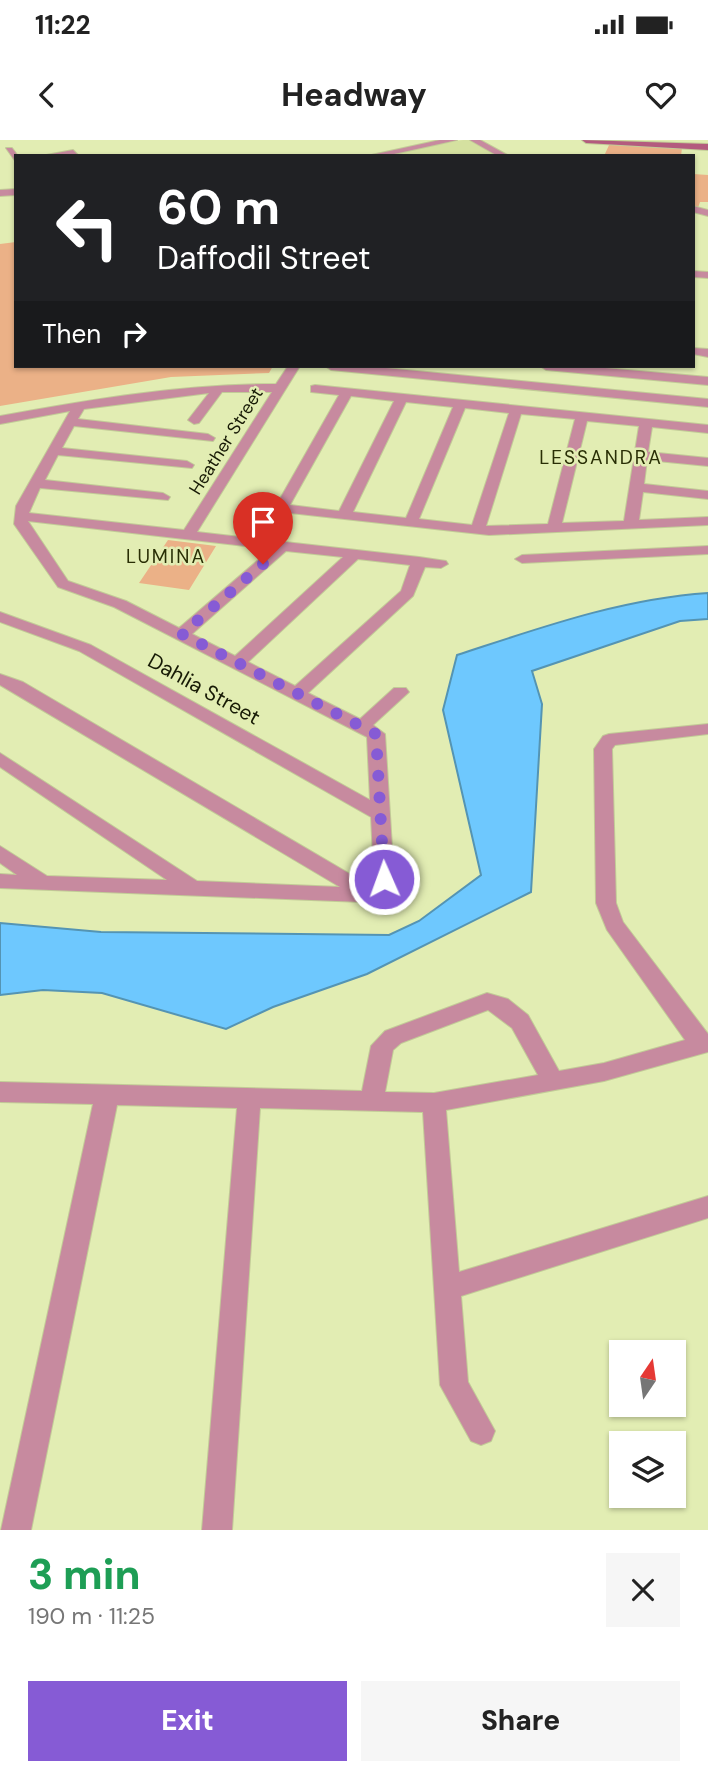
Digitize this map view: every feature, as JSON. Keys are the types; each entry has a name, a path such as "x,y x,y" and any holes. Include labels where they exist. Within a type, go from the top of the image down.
{"main road":[{"path":"586,140 708,147"}],"street":[{"path":"382,154 453,140"},
{"path":"474,140 501,154"},
{"path":"9,150 14,156"},
{"name":"Heather Street","path":"188,535 293,368"},
{"path":"351,368 708,403"},
{"path":"589,368 708,381"},
{"path":"0,432 4,419 80,405 219,388 280,388"},
{"path":"194,420 219,388"},
{"path":"315,389 708,429"},
{"path":"281,509 347,392"},
{"path":"139,414 155,394"},
{"path":"344,515 402,398"},
{"path":"411,522 460,404"},
{"path":"80,405 23,506 21,524 63,584 120,604 369,731"},
{"path":"478,530 516,410"},
{"path":"554,527 582,416"},
{"path":"70,422 208,438"},
{"path":"631,523 646,423"},
{"path":"54,451 187,465"},
{"path":"641,455 708,462"},
{"path":"36,482 163,496"},
{"path":"637,486 708,495"},
{"path":"249,505 478,530 708,522"},
{"path":"22,516 441,564"},
{"path":"182,634 283,546"},
{"path":"522,559 708,550"},
{"path":"237,663 355,554"},
{"path":"295,695 408,593 419,561"},
{"name":"Dahlia Street","path":"0,617 85,648 380,814"},
{"path":"0,679 17,686 366,893"},
{"path":"0,881 366,893 377,888 384,879 380,814 369,731 400,692"},
{"path":"0,1092 434,1103 604,1072 705,1044 614,925 607,903 603,749 608,740 708,729"},
{"path":"0,759 193,888"},
{"path":"0,853 42,882"},
{"path":"372,1102 382,1046 393,1037 487,1001 501,1004 519,1018 553,1082"},
{"path":"16,1530 107,1095"},
{"path":"216,1530 249,1098"},
{"path":"434,1103 454,1385 481,1431"},
{"path":"447,1288 708,1207"}],"shaded area":[{"path":"472,140 499,154 390,154"},
{"path":"610,143 682,148 681,154 605,154"},
{"path":"695,174 708,175 708,202 700,202 698,208 695,208"},
{"path":"14,242 14,368 272,368 269,373 171,377 0,406 0,244"},
{"path":"168,540 216,546 189,590 139,583"}],"water":[{"path":"708,593 708,619 680,621 532,671 542,704 531,892 367,974 273,1007 226,1029 102,993 43,990 0,995 0,923 101,932 389,935 419,921 481,875 443,710 457,655 612,608 675,596"}],"district":[{"name":"LESSANDRA","path":"601,457"},
{"name":"LUMINA","path":"166,556"}],"route":[{"path":"263,564 182,634 295,695 376,734 384,879"}]}
